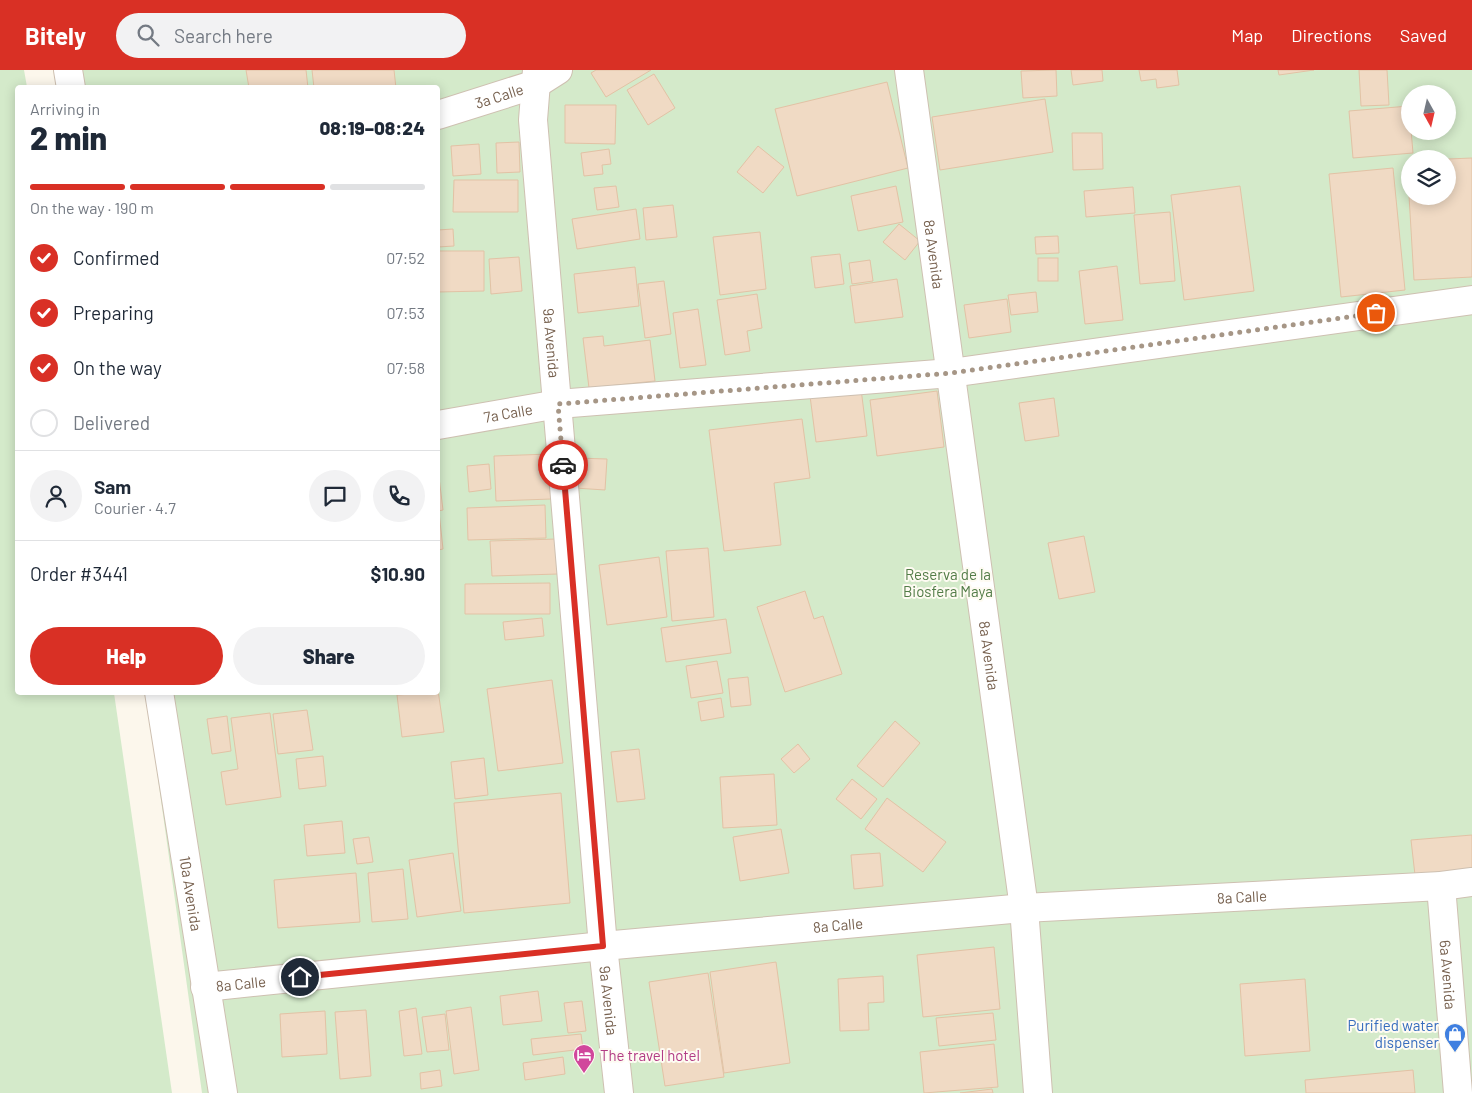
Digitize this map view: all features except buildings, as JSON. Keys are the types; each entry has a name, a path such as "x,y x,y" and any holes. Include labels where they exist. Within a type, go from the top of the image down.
{"street":[{"path":"68,70 70,85"},
{"name":"3a Calle","path":"440,114 558,70"},
{"name":"8a Avenida","path":"909,70 1024,908 1038,1093"},
{"name":"9a Avenida","path":"536,77 533,120 603,946 619,1093"},
{"name":"7a Calle","path":"440,425 558,404 951,373 1472,300"},
{"name":"10a Avenida","path":"158,695 223,1093"},
{"name":"8a Calle","path":"205,987 603,946 1024,908 1441,886 1472,882"},
{"name":"6a Avenida","path":"1441,886 1458,1093"}],"green space":[{"path":"0,70 24,70 27,85 15,85 15,695 114,695 172,1093 0,1093"},
{"name":"Reserva de la Biosfera Maya","path":"59,70 1472,70 1472,1093 202,1093 146,695 440,695 440,85 62,85"}],"way so far":[{"path":"563,465 558,404 951,373 1376,313"}],"place":[{"name":"Purified water dispenser","path":"1455,1053"},
{"name":"The travel hotel","path":"584,1074"}],"route":[{"path":"300,977 603,946 563,465"}]}
